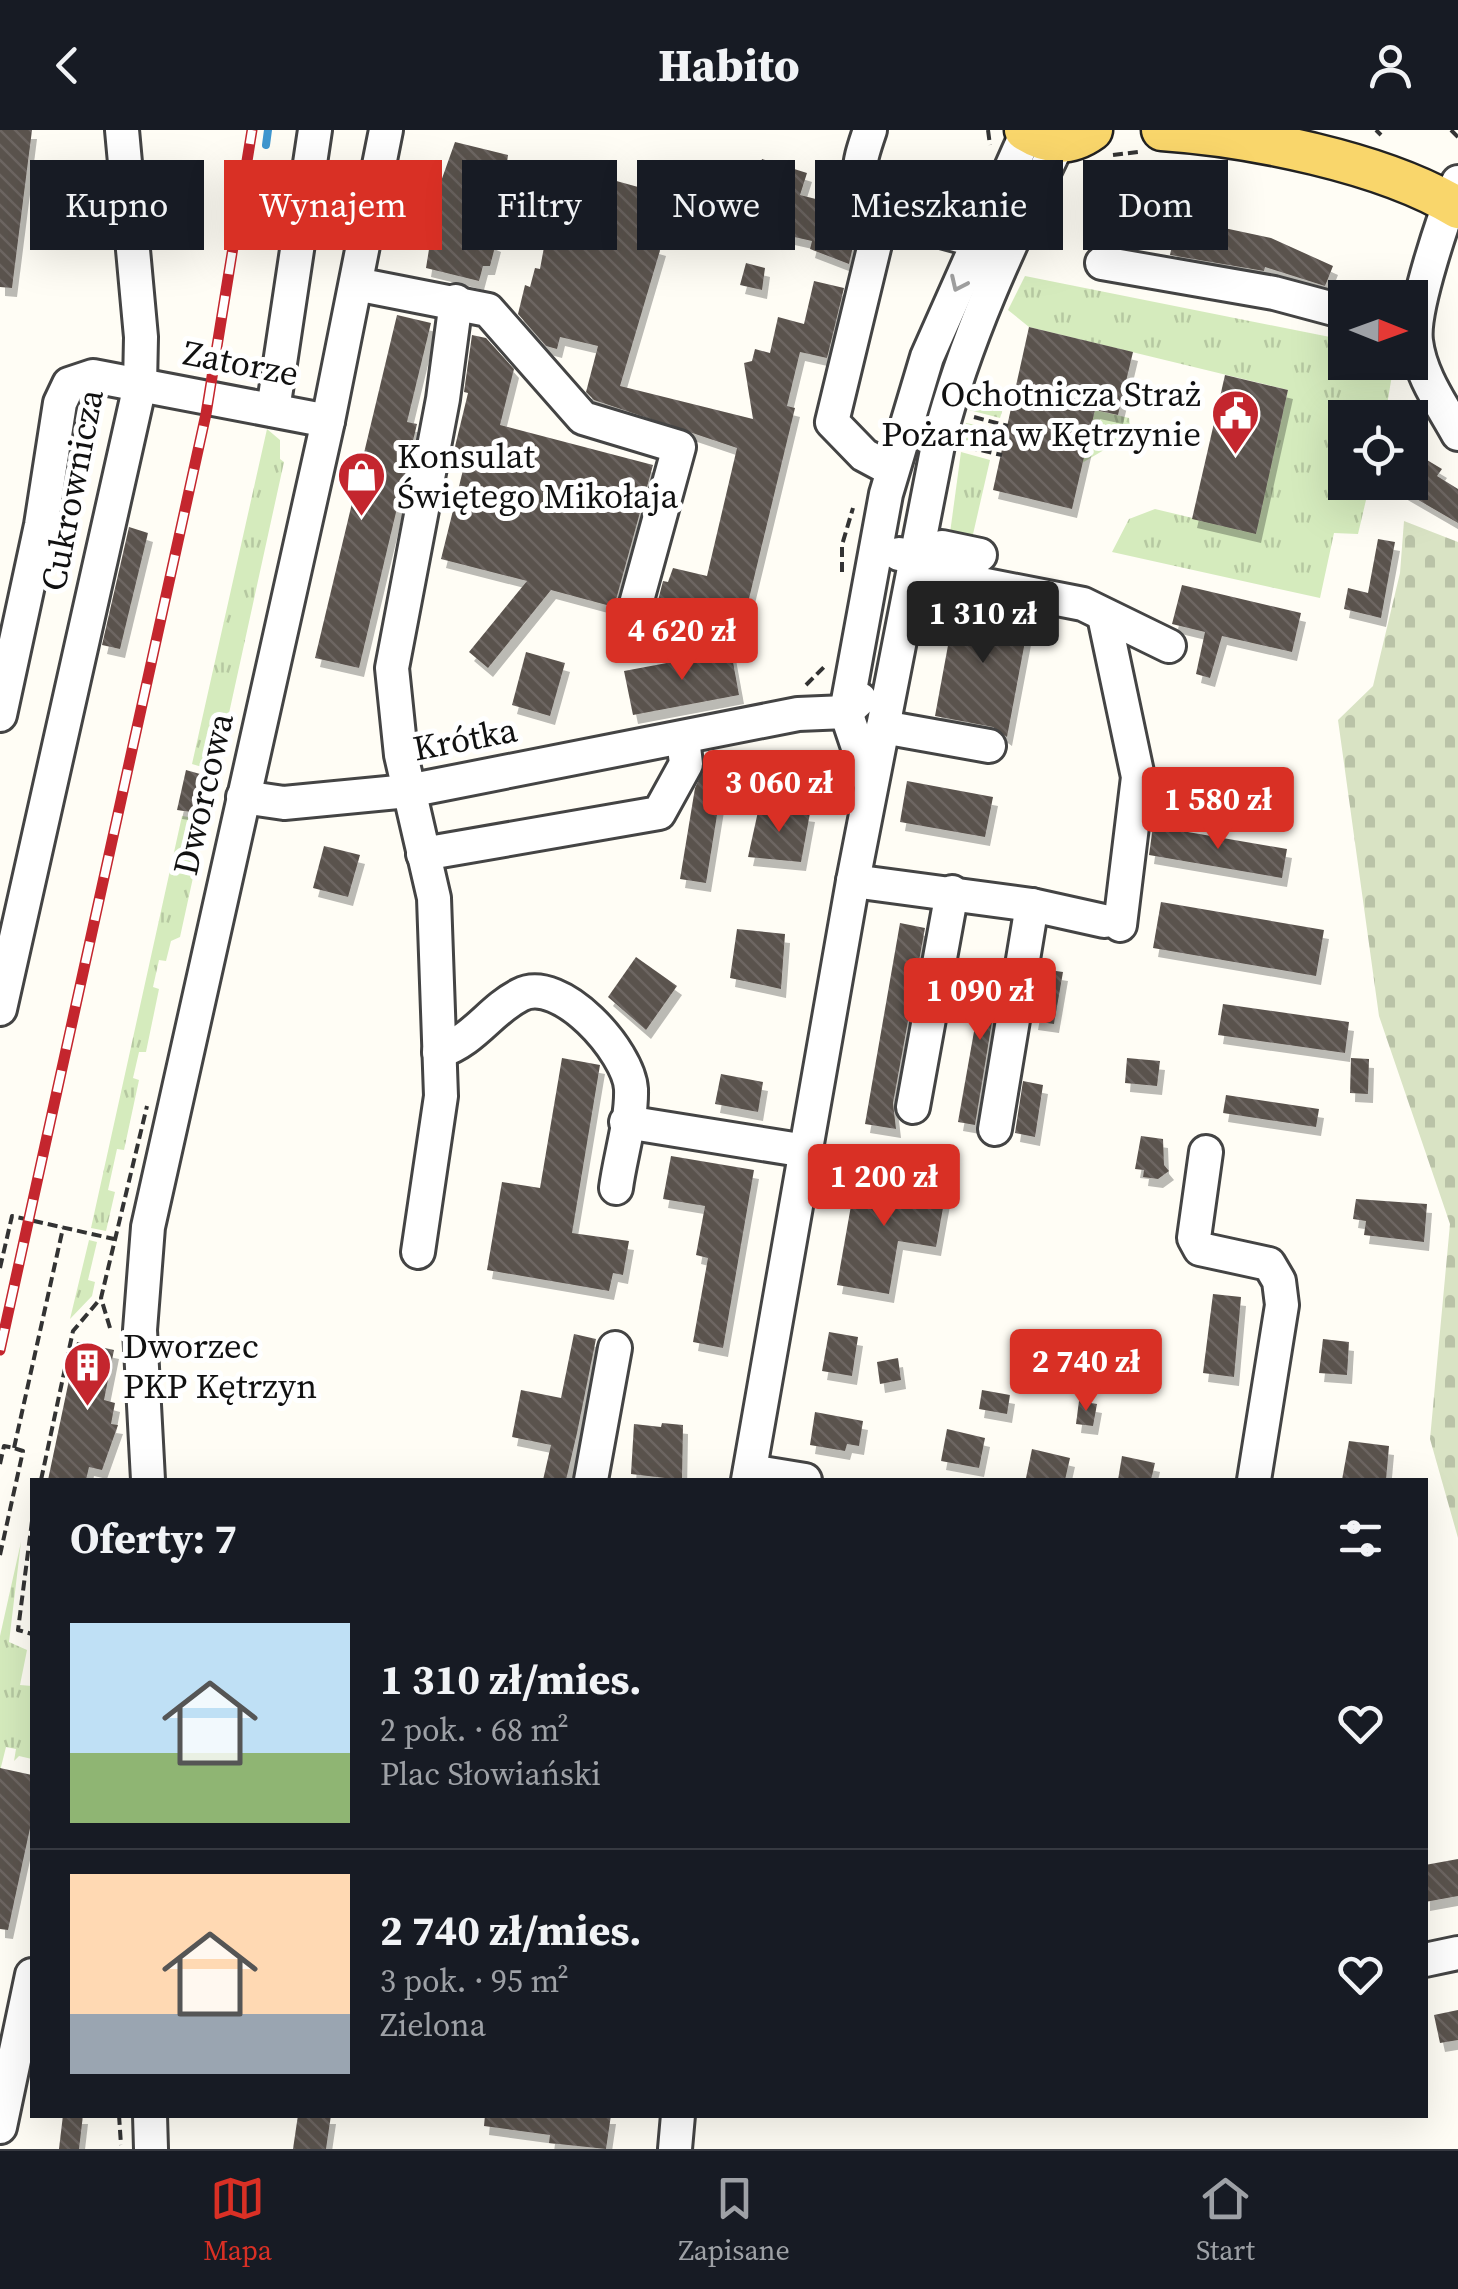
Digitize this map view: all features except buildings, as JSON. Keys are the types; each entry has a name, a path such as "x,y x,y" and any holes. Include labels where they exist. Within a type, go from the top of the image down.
{"main road":[{"path":"1162,130 1225,132 1455,198"}],"street":[{"path":"122,130 142,346 140,384"},
{"path":"273,410 315,130"},
{"name":"Dworcowa","path":"148,1478 140,1330 146,1242 328,421 386,130"},
{"path":"860,160 870,130"},
{"path":"1033,160 1050,134"},
{"path":"778,1478 749,1476 853,881 916,557 957,370 1050,134"},
{"path":"1426,280 1435,242 1455,198"},
{"path":"1435,242 1458,279"},
{"path":"874,250 832,422 864,455 892,470"},
{"path":"871,788 846,712 853,657 892,470 927,357 974,250"},
{"path":"1102,263 1274,293 1328,307"},
{"path":"356,284 488,310 583,418 679,447 631,622"},
{"path":"418,1252 441,1096 434,898 408,791 392,668 443,400 456,302"},
{"name":"Cukrownicza","path":"0,715 41,525 63,392 84,376 140,384 0,1009"},
{"path":"1428,380 1458,434"},
{"name":"Zatorze","path":"140,384 328,421"},
{"path":"875,549 916,557 942,547 980,556"},
{"path":"916,557 935,575 1083,604 1169,646"},
{"path":"853,881 952,892 1112,923 1138,777 1104,616"},
{"path":"798,714 853,657"},
{"path":"846,712 895,667"},
{"name":"Krótka","path":"243,798 284,803 408,791 798,714 846,712"},
{"path":"883,727 989,746"},
{"path":"423,854 660,813 686,764 683,738"},
{"path":"913,1107 952,892"},
{"path":"995,1129 1032,905"},
{"path":"439,1052 464,1043 520,995 536,991 560,995 622,1054 631,1088 616,1188"},
{"path":"626,1122 806,1151"},
{"path":"1206,1152 1194,1238 1200,1249 1268,1264 1279,1281 1282,1305 1254,1478"},
{"path":"591,1478 615,1348"},
{"path":"1428,1959 1458,1954"},
{"path":"0,2127 30,1984"},
{"path":"150,2118 151,2149"},
{"path":"675,2149 678,2118"}],"path":[{"path":"1451,130 1458,137"},
{"path":"981,419 1008,426"},
{"path":"975,448 1002,455"},
{"path":"42,1478 74,1331 100,1298 142,1110 147,1106"},
{"path":"0,1268 12,1216 114,1239"},
{"path":"14,1448 62,1228"},
{"path":"100,1298 112,1332"},
{"path":"0,1464 4,1446 23,1450 0,1556"},
{"path":"30,1555 18,1630 30,1633"},
{"path":"119,2118 121,2149"}],"green space":[{"path":"1025,276 1328,337 1328,380 1391,380 1388,400 1328,400 1328,500 1366,500 1358,534 1334,533 1320,598 1112,552 1129,519 1155,509 1255,533 1288,390 1029,327 1008,310"},
{"path":"987,387 1009,389 1000,418 969,410 974,391"},
{"path":"1095,410 1129,418 1131,434 1082,463"},
{"path":"966,423 997,429 992,448 963,441"},
{"path":"267,429 280,440 280,459 284,462 180,937 171,941 166,961 159,960 153,987 159,989 146,1052 139,1052 133,1078 139,1080 124,1150 117,1149 108,1190 115,1192 106,1231 91,1228 182,816 201,819 212,770 192,764"},
{"path":"961,452 990,460 971,543 950,533"},
{"path":"1404,521 1458,542 1458,1538 1430,1439 1450,1224 1379,1016 1338,720 1373,686 1400,573"},
{"path":"89,1240 97,1242 88,1280 95,1282 92,1296 70,1319"},
{"path":"21,1542 9,1642 27,1650 20,1685 30,1686 30,1759 19,1756 14,1761 16,1749 6,1747 0,1771 0,1636"}],"waterway":[{"path":"266,145 268,130"}],"railway":[{"path":"0,1350 206,414 252,130"}],"place":[{"name":"Ochotnicza Straż Pożarna w Kętrzynie","path":"1236,456"},
{"name":"Konsulat Świętego Mikołaja","path":"362,518"},
{"name":"Dworzec PKP Kętrzyn","path":"88,1408"}]}
